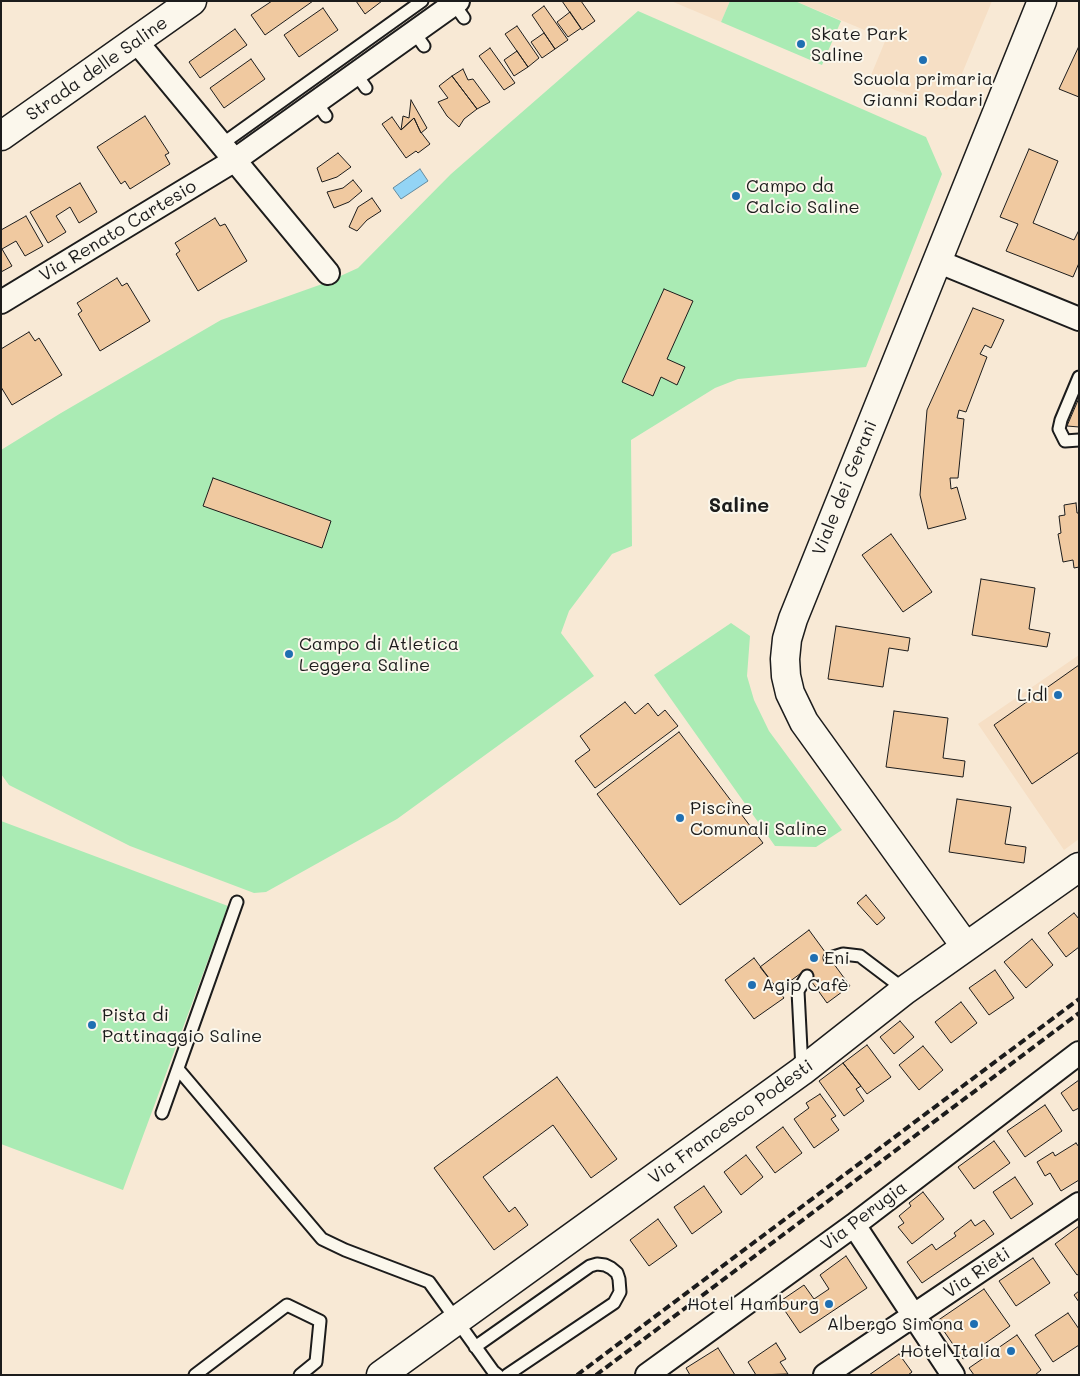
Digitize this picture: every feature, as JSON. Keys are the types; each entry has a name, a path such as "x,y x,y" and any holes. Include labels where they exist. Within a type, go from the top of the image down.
{"street":[{"name":"Strada delle Saline","path":"1,136 192,1"},
{"name":"Viale dei Gerani","path":"966,947 804,722 790,693 785,659 787,639 793,619 1042,1"},
{"name":"Via Renato Cartesio","path":"1,302 228,152 314,103 361,81 420,39 455,6"},
{"path":"136,41 328,273"},
{"path":"937,261 1079,319"},
{"name":"Via Francesco Podesti","path":"386,1373 456,1320 802,1071 905,990 1079,867"},
{"name":"Via Perugia","path":"648,1375 854,1224 1079,1053"},
{"name":"Via Rieti","path":"825,1375 1079,1204"},
{"path":"854,1224 953,1375"}],"lane":[{"path":"314,103 422,1"},
{"path":"1079,377 1059,429 1065,441 1079,440"},
{"path":"162,1112 237,902"},
{"path":"830,958 844,954 860,956 905,990"},
{"path":"802,1071 798,991 807,976"},
{"path":"178,1069 322,1239 345,1250 430,1282 492,1371 498,1375"},
{"path":"475,1347 590,1266 605,1265 617,1273 620,1292 614,1302 507,1375"},
{"path":"195,1375 287,1305 320,1320 316,1362 300,1375"}],"shaded area":[{"path":"671,1 730,1 721,22"},
{"name":"Scuola primaria Gianni Rodari","path":"795,1 992,1 947,110 869,80 886,39"},
{"path":"1079,655 1079,839 1064,850 978,724"}],"green space":[{"name":"Skate Park Saline","path":"730,1 795,1 841,21 822,65 721,22"},
{"path":"638,11 926,137 942,174 866,367 738,379 715,388 631,440 632,546 612,554 569,611 561,633 594,676 397,819 266,892 254,893 130,846 9,785 1,774 1,450 221,320 325,283 358,268 451,174"},
{"path":"731,623 750,636 747,676 754,700 769,731 842,830 816,847 775,846 654,675"},
{"name":"Pista di Pattinaggio Saline","path":"1,821 228,906 123,1190 1,1144"}],"water":[{"path":"420,169 428,181 401,199 393,188"}],"building":[{"path":"272,1 313,1 265,35 251,15"},
{"path":"356,1 382,1 365,14"},
{"path":"562,1 581,1 595,21 582,30"},
{"path":"544,6 568,40 555,49 532,15"},
{"path":"323,8 338,30 299,57 284,35"},
{"path":"570,12 581,28 568,37 557,22"},
{"path":"517,26 539,58 528,67 505,34"},
{"path":"235,29 247,45 200,78 189,62"},
{"path":"544,33 555,49 542,58 531,42"},
{"path":"1079,46 1079,97 1059,89"},
{"path":"490,48 515,83 504,90 479,56"},
{"path":"517,51 528,67 514,76 504,60"},
{"path":"251,59 265,79 224,108 210,88"},
{"path":"463,69 468,80 473,79 490,102 477,109 452,76"},
{"path":"452,76 477,109 464,119 459,127 447,116 438,102 448,98 439,86"},
{"path":"411,100 427,128 421,133 414,118 401,130 403,116 409,118"},
{"path":"145,116 169,153 165,155 170,164 130,189 125,181 121,184 97,147"},
{"path":"392,117 401,130 414,118 420,131 430,144 418,153 416,151 406,158 382,124"},
{"path":"1029,149 1058,161 1033,223 1074,240 1079,230 1079,263 1073,277 1006,251 1018,224 1000,217"},
{"path":"338,153 351,167 337,177 322,182 317,168"},
{"path":"353,180 362,191 349,202 334,208 327,192 343,188"},
{"path":"80,183 97,212 79,223 70,207 56,216 66,232 48,243 30,212"},
{"path":"372,198 381,211 367,220 357,231 349,227 358,207"},
{"path":"26,216 43,246 25,256 16,241 2,249 12,266 1,272 1,230"},
{"path":"215,218 220,226 225,224 247,261 198,291 176,254 180,251 175,243"},
{"path":"117,278 122,286 127,283 150,321 100,351 78,314 82,311 77,303"},
{"path":"664,289 693,301 667,359 685,367 677,385 661,377 653,396 622,382"},
{"path":"973,308 1004,320 991,348 985,345 980,354 987,357 966,412 959,410 957,418 964,419 958,478 950,478 951,489 957,487 966,519 928,529 920,495 927,410"},
{"path":"29,332 35,341 39,338 62,375 12,405 1,387 1,349"},
{"path":"1079,398 1079,427 1067,426"},
{"path":"213,478 331,521 322,548 203,506"},
{"path":"1076,503 1077,513 1079,513 1079,567 1074,568 1073,560 1063,562 1058,534 1061,533 1059,516 1065,515 1064,505"},
{"path":"891,534 932,592 903,612 862,555"},
{"path":"981,579 1035,588 1029,629 1050,633 1047,647 972,635"},
{"path":"836,626 910,638 908,651 889,648 883,687 828,679"},
{"name":"Lidl","path":"1079,665 1079,752 1032,784 994,725"},
{"path":"625,702 635,714 648,703 658,716 665,710 678,726 595,788 575,761 590,750 580,736"},
{"path":"894,711 948,718 943,758 965,761 963,777 886,767"},
{"name":"Piscine Comunali Saline","path":"679,732 763,843 680,905 597,794"},
{"path":"957,799 1011,807 1005,844 1026,847 1024,863 949,852"},
{"path":"866,895 885,918 877,925 857,903"},
{"path":"1074,913 1079,919 1079,947 1066,957 1048,933"},
{"path":"809,930 850,986 827,1003 804,971 778,990 760,967"},
{"path":"1032,939 1053,965 1026,988 1004,962"},
{"name":"Agip Cafè","path":"754,958 784,998 754,1019 725,980"},
{"path":"995,970 1014,998 989,1015 969,988"},
{"path":"961,1002 977,1023 951,1043 935,1022"},
{"path":"900,1021 914,1037 894,1054 880,1037"},
{"path":"867,1045 891,1077 867,1094 843,1063"},
{"path":"923,1046 943,1070 919,1090 899,1065"},
{"path":"843,1063 861,1086 856,1089 864,1101 844,1116 819,1081"},
{"path":"557,1077 617,1159 591,1178 553,1125 483,1177 509,1212 515,1207 528,1225 494,1250 434,1168"},
{"path":"1079,1080 1079,1108 1073,1111 1061,1093"},
{"path":"820,1094 836,1116 831,1119 839,1130 814,1148 794,1119 809,1108 806,1103"},
{"path":"1045,1105 1062,1131 1025,1157 1007,1131"},
{"path":"783,1127 802,1153 775,1173 756,1147"},
{"path":"994,1141 1010,1163 974,1189 958,1167"},
{"path":"1076,1143 1079,1147 1079,1180 1061,1191 1050,1173 1045,1176 1037,1162 1053,1152 1055,1156"},
{"path":"746,1155 763,1177 741,1195 724,1172"},
{"path":"1015,1177 1033,1204 1011,1219 993,1192"},
{"path":"704,1186 722,1212 692,1234 674,1207"},
{"path":"923,1192 944,1219 912,1244 898,1227 904,1223 899,1216 911,1206 909,1203"},
{"path":"658,1219 677,1246 649,1266 630,1240"},
{"path":"971,1220 975,1226 984,1220 994,1234 922,1283 907,1262 932,1244 936,1250 956,1236 954,1233"},
{"path":"1079,1226 1079,1274 1077,1275 1055,1244"},
{"path":"846,1256 867,1288 800,1333 779,1302 804,1285 814,1299 829,1289 820,1275"},
{"path":"1033,1258 1050,1283 1016,1306 999,1281"},
{"name":"Albergo Simona","path":"984,1289 1010,1326 963,1359 937,1321"},
{"path":"1079,1291 1079,1302 1074,1295"},
{"path":"1068,1313 1079,1329 1079,1345 1053,1362 1035,1335"},
{"name":"Hotel Italia","path":"1017,1335 1041,1370 1035,1375 974,1375 969,1368"},
{"path":"776,1343 786,1359 780,1362 788,1374 756,1375 748,1362"},
{"path":"718,1348 735,1375 690,1375 686,1368"},
{"path":"899,1354 912,1372 908,1375 869,1375"}],"railway":[{"path":"577,1375 1079,999"},
{"path":"596,1375 1079,1013"}],"place":[{"name":"Skate Park Saline","path":"801,44"},
{"name":"Scuola primaria Gianni Rodari","path":"923,60"},
{"name":"Campo da Calcio Saline","path":"736,196"},
{"name":"Campo di Atletica Leggera Saline","path":"289,654"},
{"name":"Lidl","path":"1058,695"},
{"name":"Piscine Comunali Saline","path":"680,818"},
{"name":"Eni","path":"814,958"},
{"name":"Agip Cafè","path":"752,985"},
{"name":"Pista di Pattinaggio Saline","path":"92,1025"},
{"name":"Hotel Hamburg","path":"829,1304"},
{"name":"Albergo Simona","path":"974,1324"},
{"name":"Hotel Italia","path":"1011,1351"}],"district":[{"name":"Saline","path":"739,506"}]}
